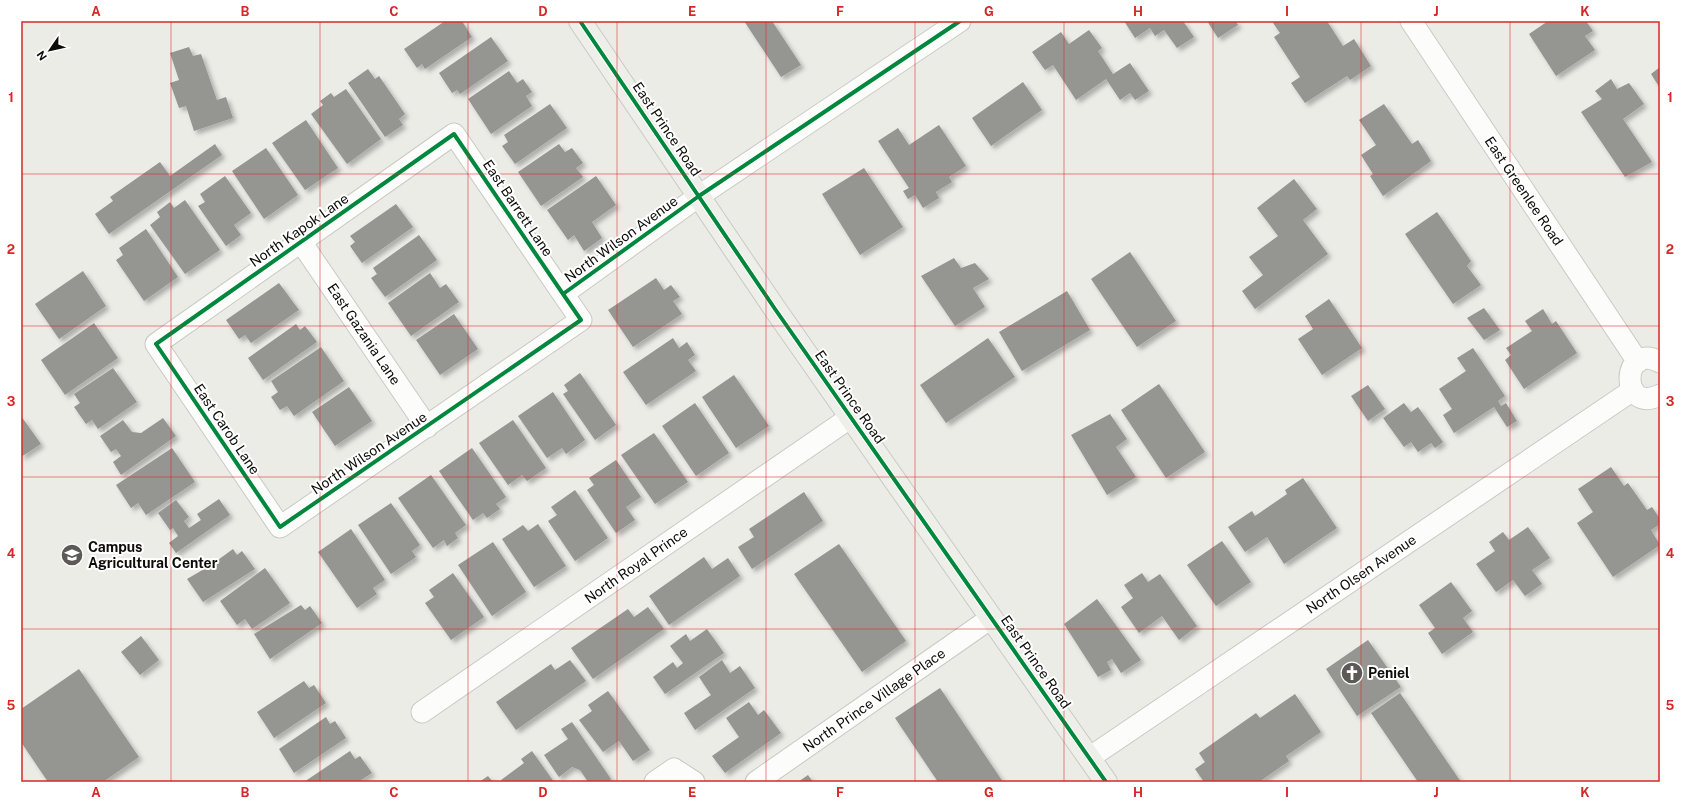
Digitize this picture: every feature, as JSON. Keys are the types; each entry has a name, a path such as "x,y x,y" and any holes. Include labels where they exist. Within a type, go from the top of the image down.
{"main road":[{"name":"East Prince Road","path":"580,21 850,417 1106,782"}],"street":[{"name":"North Wilson Avenue","path":"280,527 581,320 563,294 699,196 960,21"},
{"name":"East Greenlee Road","path":"1411,21 1638,362"},
{"name":"North Kapok Lane","path":"156,344 454,134"},
{"name":"East Barrett Lane","path":"454,134 563,294"},
{"name":"East Gazania Lane","path":"301,242 427,427"},
{"name":"East Carob Lane","path":"156,344 280,527"},
{"path":"1660,362 1650,358 1638,362 1630,371 1629,378 1632,390 1642,397 1649,399 1660,395"},
{"name":"North Olsen Avenue","path":"1089,758 1632,390"},
{"name":"North Royal Prince","path":"422,712 850,417"},
{"name":"North Prince Village Place","path":"756,782 991,618"},
{"path":"655,782 674,769 694,782"}],"building":[{"path":"445,21 462,21 472,37 425,69 422,64 417,68 404,49"},
{"path":"744,21 772,21 801,65 781,77"},
{"path":"1124,21 1183,21 1194,37 1177,48 1164,30 1155,36 1150,28 1135,38"},
{"path":"1207,21 1236,21 1238,25 1218,38"},
{"path":"1276,21 1327,21 1343,46 1354,39 1371,66 1350,80 1347,76 1305,103 1291,83 1300,77 1274,37 1280,33 1273,23"},
{"path":"1548,21 1586,21 1593,31 1585,36 1595,50 1556,76 1529,34"},
{"path":"1089,30 1102,48 1098,51 1113,74 1130,63 1149,91 1135,100 1130,93 1120,100 1106,79 1076,100 1053,65 1045,70 1032,52 1061,32 1069,44"},
{"path":"491,37 508,61 460,94 457,90 452,93 439,73"},
{"path":"189,47 193,56 201,54 217,100 226,97 233,118 194,131 186,106 179,108 170,83 179,80 170,53"},
{"path":"1660,67 1660,88 1651,74"},
{"path":"368,69 375,79 379,76 405,114 399,119 403,125 385,137 348,83"},
{"path":"509,71 517,83 523,79 532,92 526,96 532,106 491,134 468,99"},
{"path":"1611,79 1617,89 1629,83 1644,104 1623,119 1652,162 1625,177 1581,112 1602,99 1595,91"},
{"path":"1023,82 1042,110 991,146 972,118"},
{"path":"346,89 381,139 347,164 311,114 323,105 320,101 331,93 334,97"},
{"path":"550,104 567,128 515,164 502,146 508,142 504,135"},
{"path":"1384,104 1412,144 1418,140 1431,161 1383,196 1370,176 1373,174 1361,155 1376,145 1359,120"},
{"path":"306,120 338,168 305,190 272,143"},
{"path":"939,125 966,166 949,177 952,182 936,192 939,198 923,208 915,195 908,199 903,191 909,188 878,141 898,128 909,145"},
{"path":"215,144 222,155 109,234 95,214 113,201 110,197 160,162 170,176"},
{"path":"559,144 565,152 572,148 583,163 576,168 583,177 541,206 518,172"},
{"path":"266,148 298,195 264,219 232,171"},
{"path":"864,168 903,227 860,255 822,194"},
{"path":"225,176 251,213 234,225 241,235 226,246 198,206 205,202 200,194"},
{"path":"596,176 616,205 592,222 602,238 584,251 574,235 568,240 547,210"},
{"path":"1294,179 1317,209 1303,220 1328,254 1255,309 1242,291 1263,275 1249,257 1278,236 1257,208"},
{"path":"185,200 220,250 185,274 150,225 160,217 157,212 170,202 174,208"},
{"path":"396,204 413,227 362,263 350,246 355,242 350,236"},
{"path":"1437,212 1471,261 1467,266 1481,285 1453,304 1405,234"},
{"path":"146,229 178,277 144,301 116,260 123,255 119,248"},
{"path":"419,235 437,260 385,297 371,278 377,274 373,268"},
{"path":"1130,252 1176,321 1137,347 1091,279"},
{"path":"954,258 961,268 975,263 989,279 973,288 985,307 955,326 921,276"},
{"path":"83,271 106,306 59,339 35,304"},
{"path":"430,273 440,288 446,284 459,302 411,336 388,303"},
{"path":"656,278 664,290 671,285 680,297 673,301 682,314 633,347 608,310"},
{"path":"279,283 299,310 251,343 245,335 239,339 226,320"},
{"path":"1067,291 1090,330 1022,371 999,332"},
{"path":"1329,299 1362,348 1322,375 1298,339 1313,329 1305,316"},
{"path":"1484,308 1500,330 1484,340 1467,318"},
{"path":"1543,309 1552,324 1556,321 1577,353 1524,389 1505,360 1511,355 1506,348 1532,331 1525,321"},
{"path":"454,314 478,349 440,375 416,340"},
{"path":"94,323 118,358 65,395 41,360"},
{"path":"296,324 300,330 305,326 317,342 263,380 248,358"},
{"path":"673,338 679,348 687,342 695,355 688,360 696,371 646,405 623,372"},
{"path":"988,338 1015,377 946,423 920,385"},
{"path":"321,347 344,381 294,416 287,406 280,410 271,397 278,392 271,381"},
{"path":"1473,348 1505,396 1498,401 1501,406 1506,403 1517,421 1507,427 1494,407 1454,433 1443,415 1452,409 1439,389 1466,371 1457,358"},
{"path":"113,368 137,402 98,429 92,420 86,424 74,407 80,403 74,394"},
{"path":"580,373 616,425 595,440 563,394 568,391 564,385"},
{"path":"734,375 769,426 736,448 702,397"},
{"path":"1159,384 1205,452 1166,478 1121,410"},
{"path":"1368,385 1385,409 1368,421 1351,396"},
{"path":"349,387 372,421 335,446 312,412"},
{"path":"553,392 585,440 566,454 562,448 547,458 518,416"},
{"path":"695,403 729,453 696,476 662,426"},
{"path":"1404,403 1411,412 1418,407 1443,442 1435,448 1431,443 1418,452 1411,442 1404,447 1383,418"},
{"path":"1110,414 1127,439 1116,447 1136,477 1107,495 1071,435"},
{"path":"21,416 41,444 21,457"},
{"path":"163,418 176,436 121,475 113,462 121,456 116,449 111,452 100,436 123,420 132,432 141,433"},
{"path":"513,420 546,468 527,481 522,475 508,485 479,443"},
{"path":"654,433 688,482 655,504 621,455"},
{"path":"172,448 195,482 146,515 138,503 131,508 116,485"},
{"path":"472,448 506,497 496,504 500,509 487,518 483,513 473,520 439,471"},
{"path":"616,460 641,497 626,507 635,520 616,533 587,490 594,485 589,478"},
{"path":"1611,467 1624,486 1628,483 1647,510 1652,507 1660,519 1660,524 1651,530 1660,545 1613,577 1577,523 1593,512 1578,489"},
{"path":"431,475 466,525 455,533 458,538 447,546 444,540 433,548 398,498"},
{"path":"1303,478 1337,528 1284,564 1267,537 1245,552 1228,527 1252,511 1255,516 1287,494 1285,490"},
{"path":"575,490 608,538 575,561 548,521 557,515 551,507"},
{"path":"804,492 823,521 752,569 738,547 754,537 749,529"},
{"path":"219,499 230,515 176,553 169,543 178,536 173,528 170,530 158,513 176,500 189,517 184,521 189,528 201,520 197,514"},
{"path":"391,503 420,545 412,551 416,557 391,574 358,525"},
{"path":"538,524 566,566 534,587 502,539 523,525 528,531"},
{"path":"1528,527 1550,558 1532,570 1542,584 1525,596 1513,580 1496,592 1476,564 1495,551 1489,542 1503,532 1509,540"},
{"path":"351,529 385,580 373,588 377,594 357,608 318,552"},
{"path":"1222,541 1251,582 1216,606 1187,565"},
{"path":"493,542 526,592 492,616 458,565"},
{"path":"839,544 906,641 862,672 794,574"},
{"path":"233,549 237,555 242,551 255,569 203,602 187,579 211,565"},
{"path":"704,557 712,569 728,558 740,576 669,625 649,596"},
{"path":"265,568 290,603 252,629 245,619 237,625 220,601"},
{"path":"453,573 484,617 451,640 425,603 434,597 429,590"},
{"path":"1142,573 1148,582 1160,574 1197,626 1179,640 1162,616 1139,633 1121,607 1133,598 1124,585"},
{"path":"1451,582 1472,611 1463,618 1473,632 1442,654 1428,633 1435,628 1419,605"},
{"path":"1097,599 1141,660 1121,673 1112,659 1107,662 1111,670 1098,677 1064,624"},
{"path":"301,605 305,610 310,606 322,623 270,659 254,634"},
{"path":"648,607 664,629 593,679 571,648 628,609 634,617"},
{"path":"707,629 724,653 665,694 653,677 673,662 677,668 683,663 670,646 686,634 690,641"},
{"path":"141,636 159,660 140,675 121,652"},
{"path":"1368,640 1401,687 1357,716 1326,669"},
{"path":"570,660 586,681 516,730 496,702 551,664 555,670"},
{"path":"722,660 730,673 740,666 755,688 695,730 684,713 711,695 699,677"},
{"path":"79,669 139,757 103,782 48,782 21,742 21,709"},
{"path":"304,681 309,688 314,685 326,703 274,738 257,712"},
{"path":"940,688 1003,782 938,782 895,718"},
{"path":"608,691 650,750 633,761 619,741 603,752 579,720 592,711 588,705"},
{"path":"1400,693 1461,782 1418,782 1371,713"},
{"path":"1295,694 1321,732 1286,756 1289,761 1259,782 1204,782 1195,769 1205,762 1199,753 1256,713 1260,718"},
{"path":"749,702 758,715 764,710 781,733 725,773 712,756 739,737 726,718"},
{"path":"326,717 330,724 335,721 346,738 294,773 279,749"},
{"path":"572,722 611,779 608,782 588,782 580,770 572,767 559,777 544,755 568,739 561,729"},
{"path":"350,751 355,759 360,756 372,773 358,782 304,782"},
{"path":"532,751 554,782 502,782 501,780 524,763 521,759"},
{"path":"808,775 813,782 798,782"},
{"path":"488,776 493,782 479,782"}],"cycle path":[{"path":"580,21 775,309 1106,782"},
{"path":"563,294 454,134 156,344 280,527 581,320 563,294 699,196 960,21"}],"place":[{"name":"Campus Agricultural Center","path":"72,555"},
{"name":"Peniel","path":"1352,673"}]}
